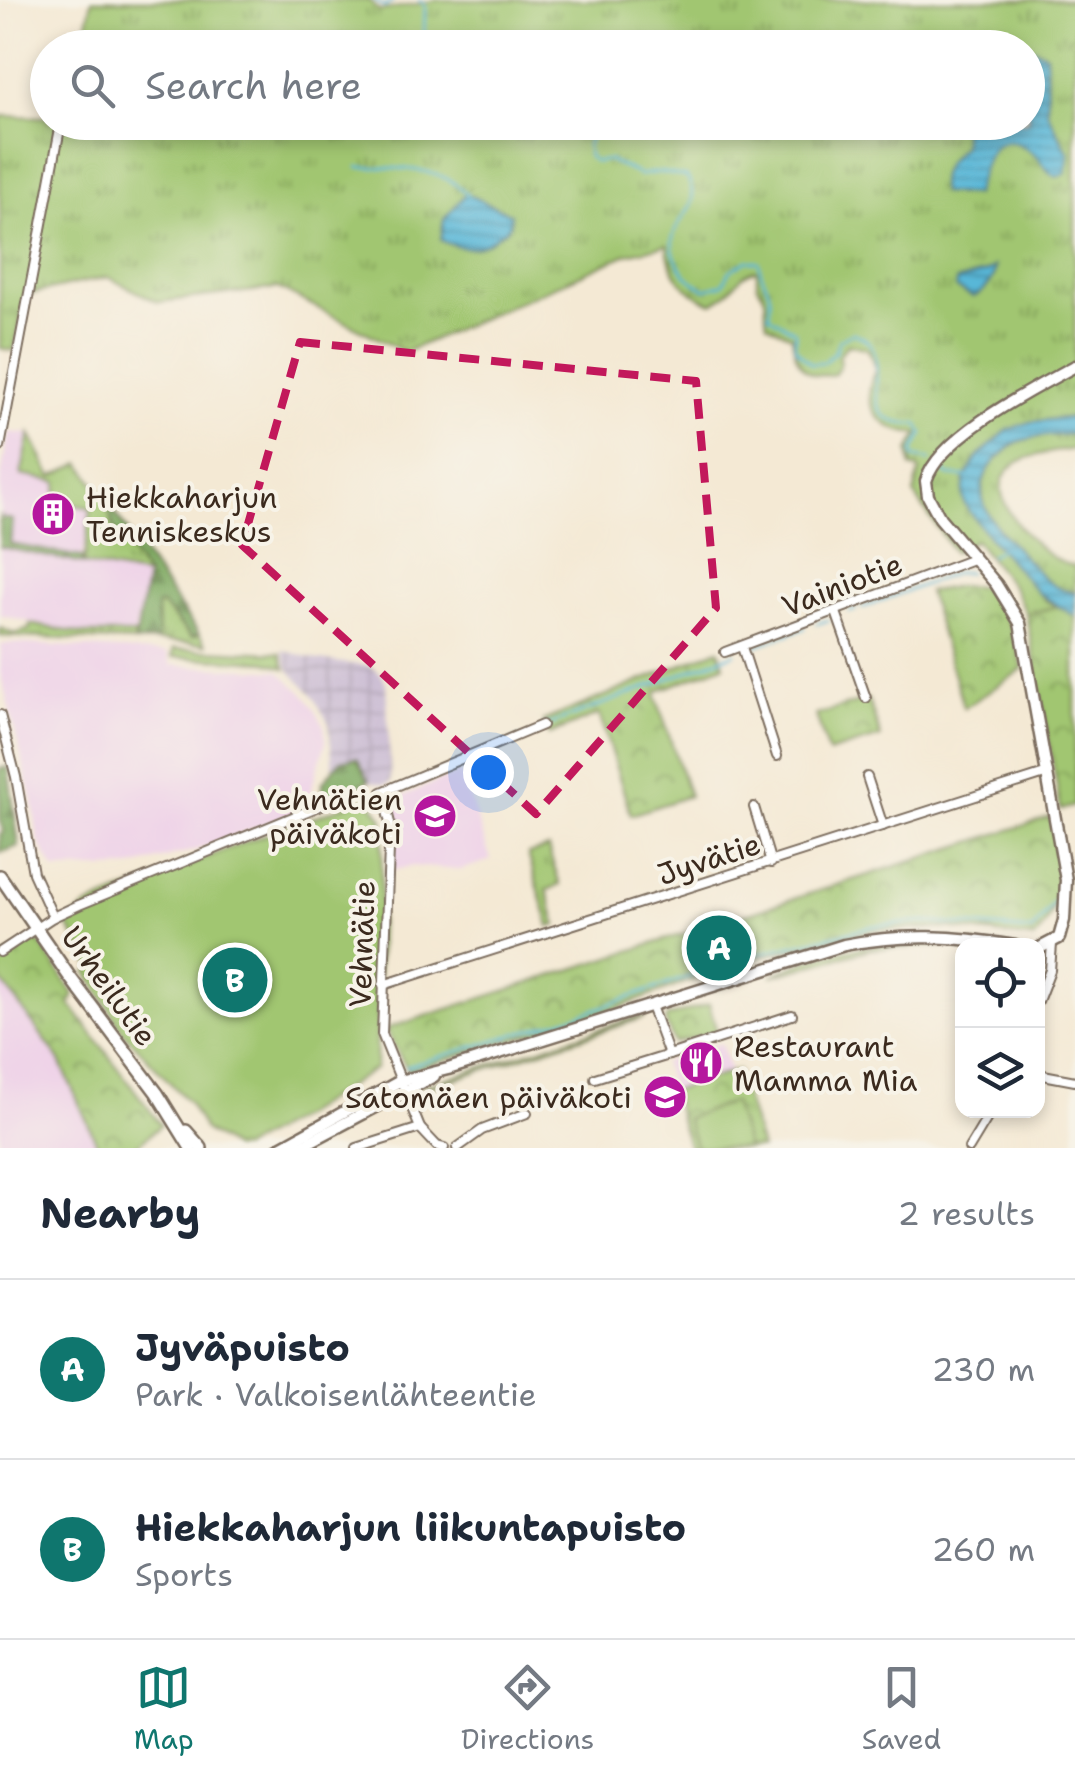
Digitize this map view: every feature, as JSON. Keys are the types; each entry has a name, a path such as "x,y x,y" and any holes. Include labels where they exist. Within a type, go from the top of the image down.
{"main road":[{"name":"Urheilutie","path":"0,876 179,1124 201,1148"},
{"name":"Urheilutie","path":"179,1124 192,1148"}],"street":[{"path":"0,447 58,140"},
{"path":"1045,946 1058,938 1064,920 1066,880 1020,623 996,584 931,504 926,487 931,469 942,456 994,412 1075,366"},
{"name":"Vainiotie","path":"726,652 973,558"},
{"path":"836,612 866,698"},
{"path":"742,647 777,756"},
{"path":"0,715 16,777 32,874 53,917"},
{"name":"Vehnätie","path":"420,1128 382,1034 390,823 381,796 384,789 542,725"},
{"name":"Jyvätie","path":"383,985 1048,773"},
{"path":"866,776 884,826"},
{"path":"0,952 53,917 334,800"},
{"path":"754,807 771,862"},
{"path":"279,1148 402,1085 844,945 884,937 963,938"},
{"path":"1045,983 1052,944"},
{"path":"651,1006 669,1054"},
{"path":"594,1078 792,1016"},
{"path":"1045,1075 1075,1081"},
{"path":"298,1148 402,1085"},
{"path":"458,1148 482,1130 527,1112"},
{"path":"969,1148 987,1118"},
{"path":"357,1148 420,1128 428,1139 444,1148"}],"highlighted area":[{"path":"300,342 696,381 716,608 536,814 242,545"}],"shaded area":[{"name":"Hiekkaharjun Tenniskeskus","path":"9,432 30,434 21,475 59,482 92,507 82,557 9,544 0,514 0,482"},
{"path":"0,547 147,576 134,634 83,634 0,615"},
{"path":"1,645 167,653 171,665 279,671 307,697 324,725 326,742 305,808 202,848 129,868 54,870 38,840 33,802 0,673"},
{"path":"283,650 318,660 370,666 381,674 386,683 391,782 385,785 369,781 357,758 340,761 333,770 329,724 312,694 288,669"},
{"name":"Vehnätien päiväkoti","path":"461,772 491,860 460,870 413,866 389,871 393,800"},
{"path":"0,979 59,1059 99,1148 0,1148"},
{"path":"721,1043 730,1072 671,1091 663,1062"}],"green space":[{"path":"92,0 369,0 379,11 438,0 1075,0 1075,417 1030,422 977,458 985,532 1045,600 1075,616 1037,661 1026,614 1014,589 975,540 954,552 914,494 920,470 911,467 909,451 919,434 894,428 876,415 870,394 876,369 868,349 848,344 839,355 840,366 835,374 809,372 799,362 792,336 767,324 757,270 745,275 712,303 694,294 675,274 667,245 627,254 405,352 278,288 158,302 107,277 26,295 14,351 0,348 0,116 30,117 30,140 1045,140 1045,30 86,30"},
{"path":"30,434 52,477 81,463 107,501 113,526 147,576 84,564 91,508 55,501 58,482 21,475"},
{"path":"1075,434 1075,449 1017,463 1004,477 1002,489 1005,503 1024,532 1050,556 1075,566 1075,593 1044,578 1001,532 986,510 982,486 996,460 1015,444"},
{"path":"107,501 199,634 192,637 162,605 157,605 158,641 135,642 147,576 113,526"},
{"path":"0,514 1,518 13,520 10,544 82,557 84,564 0,547"},
{"path":"957,586 983,587 991,596 1009,625 1023,669 964,708 928,592"},
{"path":"156,605 162,605 191,637 199,634 206,644 158,641"},
{"path":"1058,606 1075,616 1075,806 1061,810 1026,614"},
{"path":"30,624 83,634 134,634 135,642 0,636 0,628 14,634 30,629"},
{"path":"173,649 281,653 285,668 267,662 172,657"},
{"path":"719,649 724,665 658,691 656,696 689,796 631,815 599,714 549,735 543,721"},
{"path":"868,699 881,737 828,753 816,715"},
{"path":"357,758 369,781 321,803 323,782 340,761"},
{"path":"8,767 19,846 0,853 0,768"},
{"path":"368,797 383,819 376,1068 303,1115 243,1148 232,1148 204,1130 189,1103 122,1031 87,972 92,968 66,922 88,906"},
{"path":"1050,817 1059,880 1053,909 1036,938 947,928 875,930 742,961 618,1008 408,1071 385,1029"},
{"path":"548,848 560,885 547,890 557,925 550,927 528,854"},
{"path":"922,939 955,942 955,946 870,949 771,976 826,955"},
{"path":"30,941 40,943 74,994 70,1004 161,1125 134,1148 99,1148 59,1059 0,979 0,960"},
{"path":"709,1004 717,1032 674,1043 667,1017"},
{"path":"646,1017 424,1089 423,1086"},
{"path":"737,1070 761,1148 689,1148 671,1091"},
{"path":"733,1102 747,1148 696,1148 686,1118"}],"water":[{"path":"1046,54 1047,111 1069,154 1066,173 1054,175 1035,155 1009,141 999,143 986,159 974,195 941,193 944,166 963,146 963,140 1045,140"},
{"path":"464,196 511,214 510,225 494,238 470,248 441,240 444,219"},
{"path":"995,266 992,280 977,295 973,297 956,288 956,281"},
{"path":"1075,417 1075,434 1023,440 996,460 982,486 982,498 1001,532 1044,578 1075,593 1075,616 1038,593 985,532 965,505 963,495 965,478 977,458 1007,430 1030,422"}],"waterway":[{"path":"374,0 385,7 393,0"},
{"path":"419,0 425,5 424,30"},
{"path":"589,140 588,157 596,162 608,160 640,175 659,172 687,177 693,197 676,228 672,245 677,261 699,286 706,289 723,284 730,271 747,260 759,262 770,295 769,316 795,331 795,348 811,364 823,363 835,352 839,340 852,333 868,341 875,354 877,400 882,413 895,422 918,424 923,434 914,457 930,460"},
{"path":"358,167 432,173 458,186 468,196"},
{"path":"936,465 949,476 969,477"},
{"path":"990,555 1002,548"},
{"path":"862,608 955,573 968,572"},
{"path":"849,612 856,610"},
{"path":"816,624 829,620"},
{"path":"755,646 805,628"},
{"path":"544,727 735,653"},
{"path":"471,759 521,738"},
{"path":"708,970 728,961 874,926 926,922 1032,931 1059,896"},
{"path":"406,1067 579,1015 700,973"}],"place":[{"name":"Hiekkaharjun Tenniskeskus","path":"53,514"},
{"name":"Vehnätien päiväkoti","path":"435,816"},
{"name":"Jyväpuisto","path":"719,948"},
{"name":"Hiekkaharjun liikuntapuisto","path":"235,980"},
{"name":"Restaurant Mamma Mia","path":"701,1063"},
{"name":"Satomäen päiväkoti","path":"665,1097"}]}
